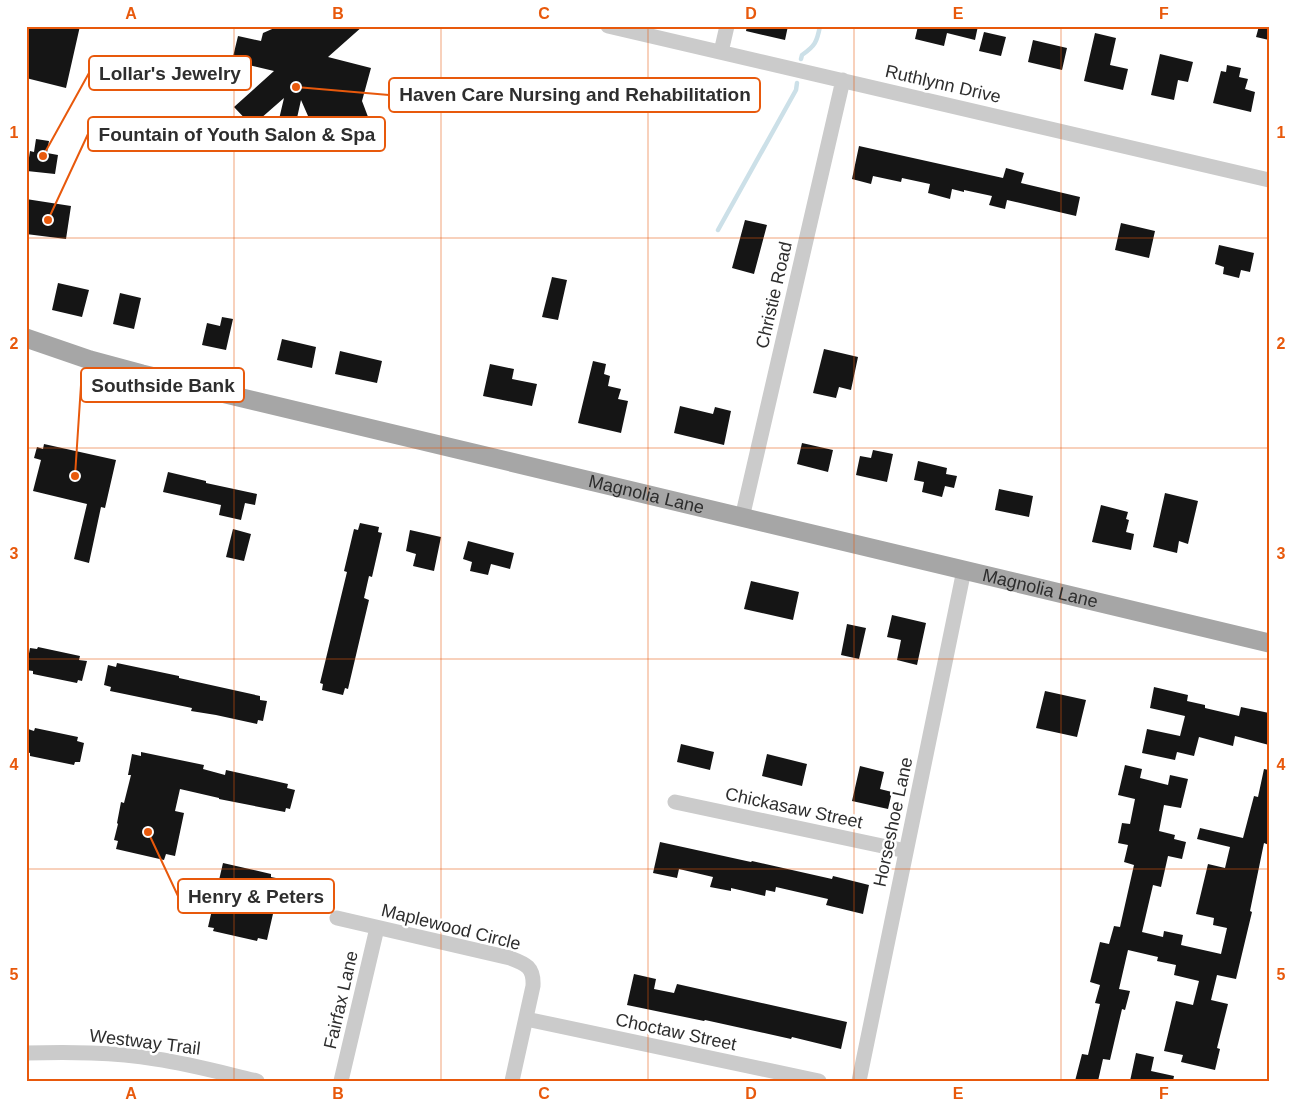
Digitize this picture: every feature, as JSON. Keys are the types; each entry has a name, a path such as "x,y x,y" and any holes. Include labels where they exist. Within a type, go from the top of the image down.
{"main road":[{"name":"Magnolia Lane","path":"26,338 90,360 142,374 1269,643"}],"street":[{"name":"Ruthlynn Drive","path":"608,26 1269,180"},
{"path":"721,52 727,26"},
{"name":"Christie Road","path":"742,518 843,80"},
{"name":"Horseshoe Lane","path":"859,1081 964,570"},
{"name":"Chickasaw Street","path":"675,802 906,851"},
{"name":"Maplewood Circle","path":"337,918 510,958 527,966 531,971 533,986 512,1081"},
{"name":"Fairfax Lane","path":"341,1081 377,928"},
{"name":"Choctaw Street","path":"526,1019 819,1081"},
{"name":"Westway Trail","path":"26,1053 77,1052 126,1055 180,1063 257,1081"}],"building":[{"path":"26,26 80,26 66,88 26,78"},
{"path":"279,26 308,26 321,29 325,26 363,26 328,57 371,68 362,101 370,122 354,129 353,126 319,141 301,100 293,136 276,132 284,98 252,126 234,107 274,71 232,61 238,36 261,41 263,33"},
{"path":"747,26 788,26 785,40 746,31"},
{"path":"918,26 978,26 975,40 947,33 944,46 915,39"},
{"path":"1259,26 1269,26 1269,40 1256,37"},
{"path":"984,32 1006,37 1001,56 979,51"},
{"path":"1095,33 1116,38 1110,65 1128,69 1123,90 1084,81"},
{"path":"1033,40 1067,48 1062,70 1028,62"},
{"path":"1160,54 1193,62 1188,82 1178,80 1174,100 1151,95"},
{"path":"1227,65 1241,68 1239,77 1248,79 1245,89 1255,92 1251,112 1213,103 1221,71 1226,72"},
{"path":"36,139 49,141 47,153 58,155 55,174 27,171 30,151 34,152"},
{"path":"859,146 1003,178 1006,168 1024,173 1021,183 1080,197 1076,216 1007,200 1005,209 989,205 992,196 964,190 964,192 952,189 950,199 928,193 930,184 902,178 901,182 873,176 871,184 852,179"},
{"path":"26,199 71,206 66,239 26,234"},
{"path":"745,220 767,225 754,274 732,268"},
{"path":"1121,223 1155,231 1149,258 1115,250"},
{"path":"1219,245 1254,253 1250,272 1241,270 1239,278 1223,274 1224,267 1215,264"},
{"path":"552,277 567,280 558,320 542,317"},
{"path":"58,283 89,290 82,317 52,310"},
{"path":"120,293 141,298 134,329 113,324"},
{"path":"222,317 233,319 226,350 202,345 207,323 220,326"},
{"path":"282,339 316,347 312,368 277,360"},
{"path":"824,349 858,357 851,390 839,387 836,398 813,393"},
{"path":"340,351 382,361 377,383 335,374"},
{"path":"593,361 606,364 604,374 610,376 608,386 621,389 618,399 628,401 621,433 578,423"},
{"path":"490,364 514,369 512,379 537,384 532,406 483,396"},
{"path":"680,406 713,414 715,407 731,411 724,445 674,433"},
{"path":"802,443 833,450 828,472 797,464"},
{"path":"44,444 116,460 105,508 101,507 89,563 74,559 87,504 33,491 41,460 34,458 37,447 43,449"},
{"path":"873,450 893,454 887,482 856,475 860,456 871,458"},
{"path":"918,461 947,468 946,474 957,476 954,488 945,486 942,497 922,492 924,482 914,480"},
{"path":"168,472 206,481 206,483 257,494 255,505 245,503 241,520 219,515 221,505 163,492"},
{"path":"999,489 1033,496 1029,517 995,510"},
{"path":"1165,493 1198,501 1188,544 1179,541 1177,553 1153,547"},
{"path":"1101,505 1128,512 1126,519 1129,520 1126,532 1134,534 1131,550 1092,542"},
{"path":"360,523 379,527 378,532 382,533 372,577 369,576 364,598 369,600 348,689 345,688 343,695 322,690 323,684 320,683 347,572 344,571 354,529 358,530"},
{"path":"233,529 251,534 244,561 226,557"},
{"path":"410,530 441,537 434,571 413,566 416,554 406,551"},
{"path":"468,541 514,553 510,569 491,564 488,575 470,571 472,562 463,559"},
{"path":"751,581 799,592 793,620 744,609"},
{"path":"892,615 926,623 917,665 897,660 901,640 887,637"},
{"path":"847,624 866,628 859,659 841,655"},
{"path":"38,647 80,656 79,660 87,661 82,681 78,680 77,683 33,674 33,671 26,670 30,648 37,649"},
{"path":"117,663 260,696 260,700 267,701 263,721 258,720 257,724 191,711 192,708 110,691 111,687 104,685 108,665 116,667"},
{"path":"1154,687 1188,695 1187,701 1205,705 1205,708 1239,716 1241,707 1269,713 1269,745 1235,736 1233,746 1199,737 1194,756 1177,752 1175,760 1142,753 1147,729 1180,736 1185,716 1150,708"},
{"path":"1045,691 1086,700 1077,737 1036,728"},
{"path":"35,728 78,737 77,741 84,743 80,762 75,762 74,765 30,756 30,753 26,752 26,736 28,729 34,731"},
{"path":"681,744 714,752 710,770 677,762"},
{"path":"141,752 204,765 203,769 225,775 226,770 288,784 287,788 295,790 290,809 286,808 285,812 180,789 175,811 184,813 175,856 166,854 164,860 116,849 118,841 114,840 121,802 124,803 131,775 128,775 132,754 141,756"},
{"path":"767,754 807,764 802,786 762,776"},
{"path":"1125,765 1142,769 1140,778 1168,785 1170,775 1188,779 1181,808 1164,805 1159,831 1175,835 1174,839 1186,842 1182,859 1168,856 1161,887 1153,885 1142,932 1163,937 1164,931 1183,935 1181,945 1221,954 1227,928 1213,925 1214,918 1196,914 1208,864 1225,868 1230,847 1197,839 1200,828 1243,838 1254,796 1258,797 1264,769 1269,770 1269,845 1264,843 1250,911 1252,912 1236,979 1217,975 1211,1000 1228,1004 1217,1048 1220,1049 1215,1070 1181,1062 1183,1055 1164,1051 1176,1001 1193,1005 1199,981 1174,975 1176,965 1157,961 1158,957 1128,950 1119,989 1130,991 1125,1010 1122,1009 1110,1060 1103,1059 1098,1081 1075,1081 1082,1054 1088,1055 1100,1004 1095,1003 1100,985 1090,982 1100,942 1109,944 1114,926 1120,927 1134,865 1124,862 1128,845 1118,843 1122,823 1130,824 1135,799 1118,795"},
{"path":"860,766 884,772 880,789 892,792 888,809 852,801"},
{"path":"660,842 832,879 833,876 869,885 863,914 826,905 828,899 776,887 775,892 766,890 765,896 731,888 731,891 710,887 713,877 679,869 677,878 653,873"},
{"path":"223,863 271,874 271,877 281,879 267,940 258,938 257,941 213,931 214,928 208,927"},
{"path":"634,974 656,979 654,989 674,993 677,984 847,1022 841,1049 792,1037 791,1039 627,1005"},
{"path":"1136,1053 1154,1057 1151,1071 1174,1076 1173,1081 1130,1081"}],"waterway":[{"path":"801,59 802,55 815,43 820,26"},
{"path":"718,230 796,90 797,83"}],"place":[{"name":"Haven Care Nursing and Rehabilitation","path":"296,87"},
{"name":"Lollar's Jewelry","path":"43,156"},
{"name":"Fountain of Youth Salon & Spa","path":"48,220"},
{"name":"Southside Bank","path":"75,476"},
{"name":"Henry & Peters","path":"148,832"}]}
